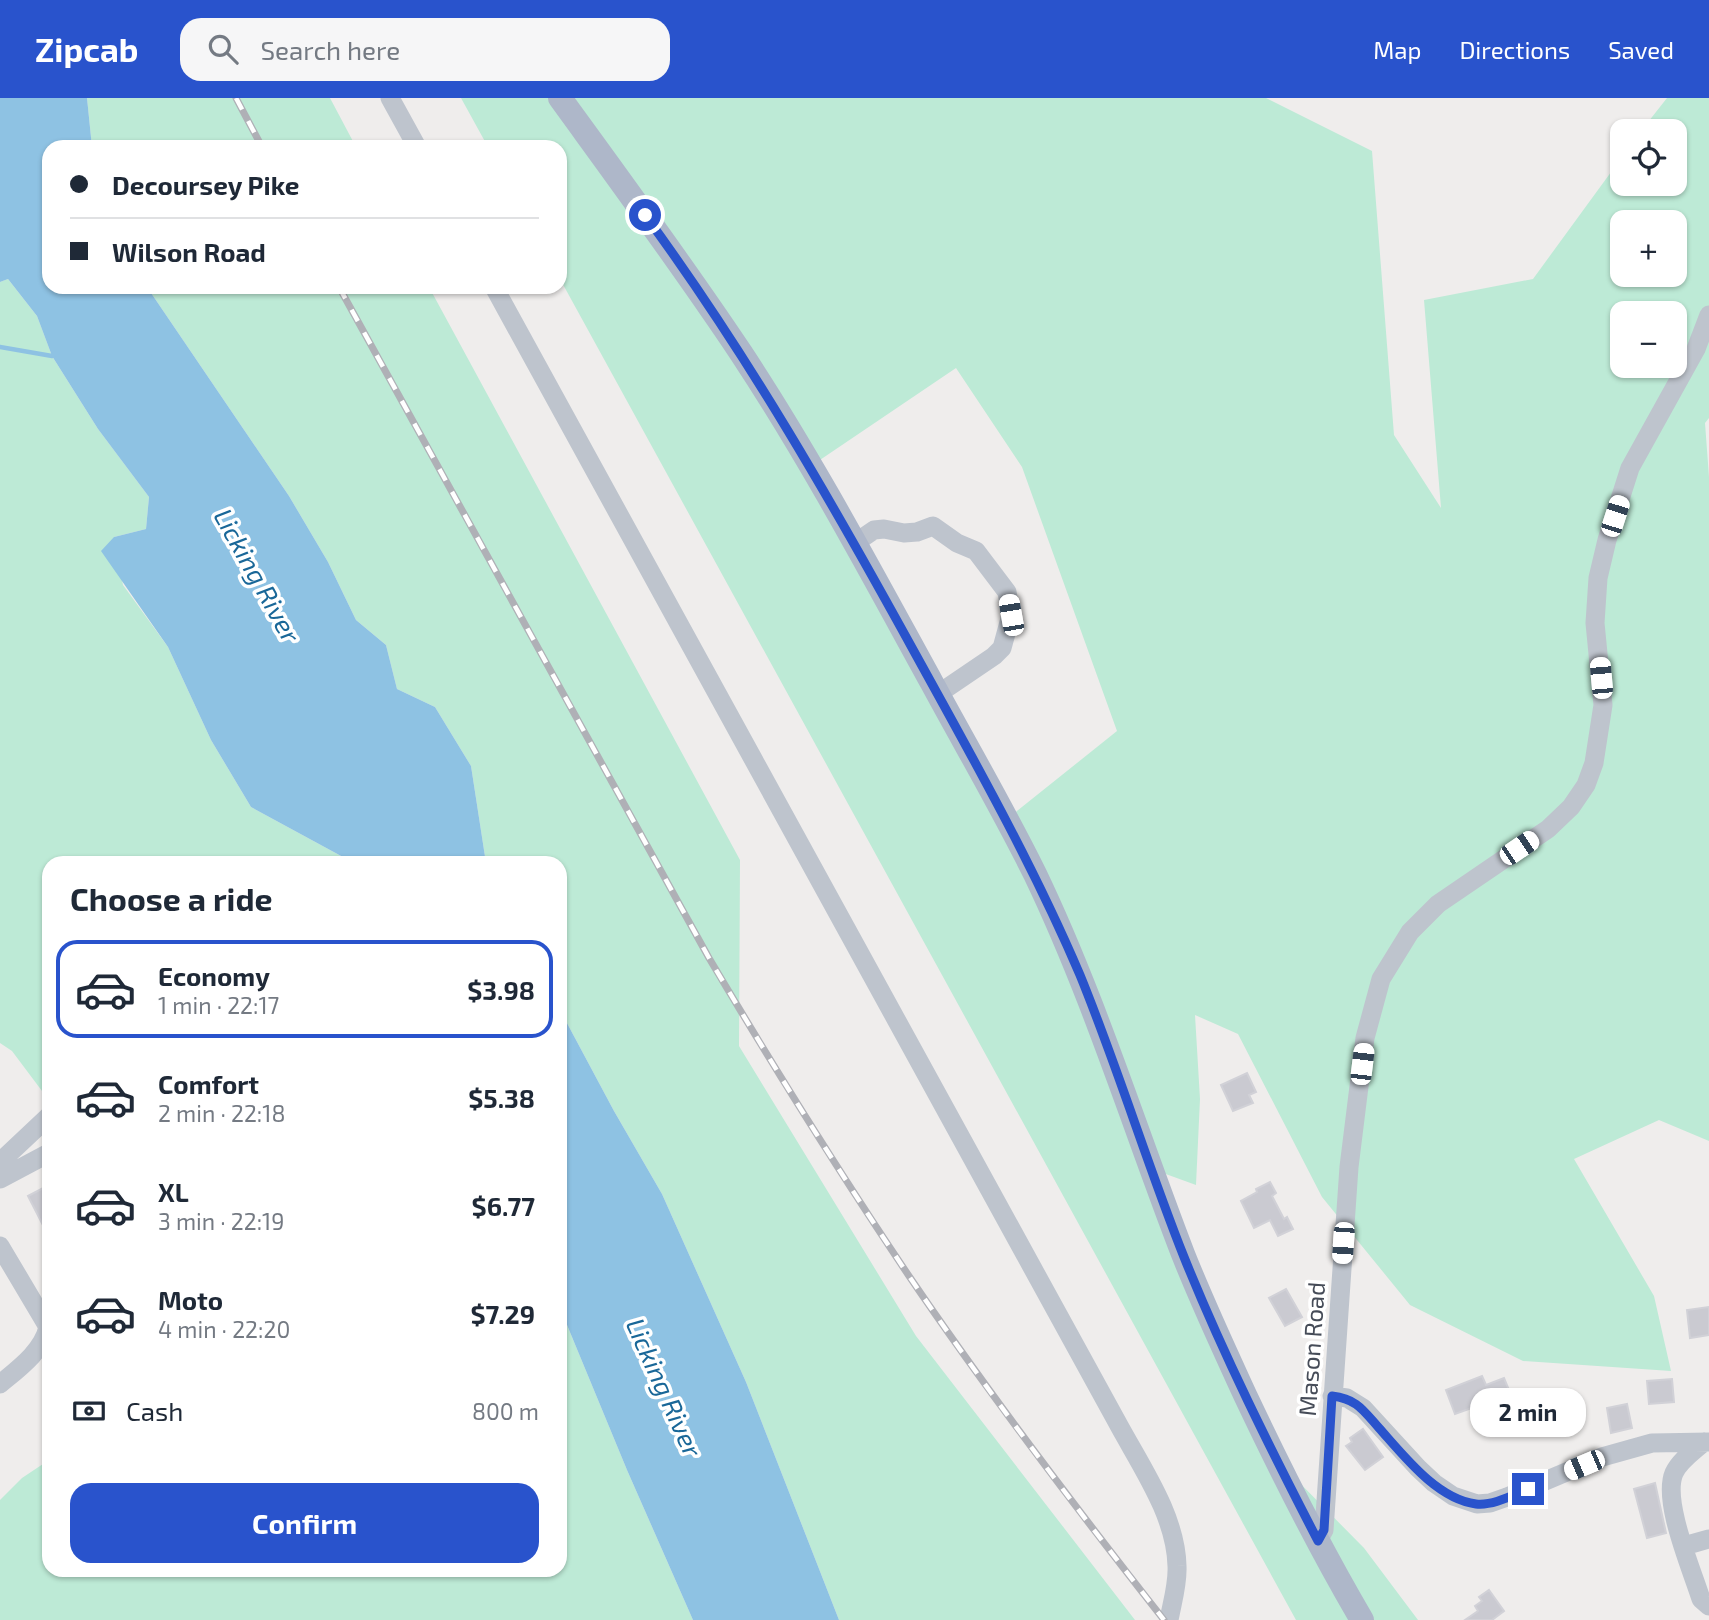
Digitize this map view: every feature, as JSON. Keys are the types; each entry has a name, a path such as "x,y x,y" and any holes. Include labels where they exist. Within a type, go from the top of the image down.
{"main road":[{"path":"560,98 676,257 743,356 855,543 1006,819 1046,899 1079,975 1113,1059 1185,1259 1279,1466 1362,1620"}],"street":[{"path":"390,98 413,140"},
{"path":"498,294 1162,1507 1176,1545 1178,1565 1169,1620"},
{"name":"Mason Road","path":"1318,1541 1324,1530 1349,1167 1365,1038 1381,979 1410,932 1438,904 1548,828 1571,807 1587,785 1597,753 1603,705 1595,623 1598,578 1607,540 1630,468 1707,325"},
{"path":"855,543 874,530 904,533 933,526 957,543 976,551 1007,592 1011,615 1002,648 937,694"},
{"path":"0,1162 42,1123"},
{"path":"0,1179 42,1157"},
{"path":"0,1246 42,1317"},
{"path":"0,1384 24,1364 42,1344"},
{"path":"1332,1396 1347,1398 1363,1408 1434,1483 1452,1496 1477,1504 1490,1503 1602,1457 1652,1443 1707,1442"},
{"path":"1707,1442 1683,1461 1673,1480 1674,1513 1701,1599 1709,1606"},
{"path":"1684,1546 1709,1539"}],"green space":[{"path":"87,98 330,98 352,140 91,140"},
{"path":"461,98 1266,98 1372,151 1394,435 1441,508 1424,300 1533,279 1610,173 1610,196 1687,196 1687,119 1650,119 1667,98 1709,98 1709,418 1705,423 1709,477 1709,1141 1659,1120 1574,1159 1654,1296 1671,1371 1523,1361 1410,1305 1322,1197 1238,1034 1195,1015 1200,1099 1196,1185 1152,1169 1275,1458 1364,1548 1418,1620 1296,1620 567,292 567,140 484,140","holes":["956,368 1022,467 1117,731 1007,819 811,466"]},
{"path":"8,279 37,316 52,356 98,429 149,497 146,529 114,537 123,585 168,647 211,740 251,807 341,856 42,856 42,1091 12,1051 0,1043 0,282"},
{"path":"152,294 433,294 740,860 739,1046 916,1336 1135,1620 839,1620 746,1382 662,1194 567,1023 567,856 485,856 471,766 435,707 397,689 386,645 356,620 328,562 289,496"},
{"path":"567,1325 693,1620 0,1620 0,1500 22,1478 42,1465 42,1577 567,1577"}],"water":[{"name":"Licking River","path":"0,98 87,98 91,140 42,140 42,294 152,294 289,496 328,562 356,620 386,645 397,689 435,707 471,766 485,856 341,856 251,807 211,740 168,647 101,551 114,537 146,529 149,497 98,429 52,356 37,316 8,279 0,282"},
{"name":"Licking River","path":"567,1023 662,1194 746,1382 839,1620 693,1620 567,1325"}],"building":[{"path":"1247,1073 1256,1092 1249,1095 1253,1103 1233,1111 1221,1085"},
{"path":"1270,1182 1276,1193 1272,1196 1284,1219 1287,1217 1293,1229 1278,1236 1270,1220 1254,1228 1241,1201"},
{"path":"42,1189 42,1223 28,1196"},
{"path":"1286,1289 1302,1317 1285,1326 1269,1298"},
{"path":"1709,1307 1709,1335 1690,1338 1687,1310"},
{"path":"1482,1376 1486,1385 1504,1378 1511,1395 1492,1402 1494,1406 1480,1412 1477,1406 1455,1414 1446,1390"},
{"path":"1672,1379 1674,1402 1649,1404 1647,1381"},
{"path":"1627,1404 1632,1428 1611,1433 1607,1408"},
{"path":"1363,1429 1383,1457 1365,1470 1346,1446 1352,1442 1350,1438"},
{"path":"1655,1483 1666,1533 1647,1538 1634,1489"},
{"path":"1489,1590 1504,1611 1492,1620 1465,1620 1478,1611 1475,1606 1482,1601 1479,1597"}],"waterway":[{"path":"0,347 52,356 57,353"}],"railway":[{"path":"236,98 258,140"},
{"path":"343,294 709,958 782,1079 857,1198 970,1364 1164,1620"}],"route":[{"path":"645,215 743,356 811,466 1034,874 1113,1059 1185,1259 1279,1466 1318,1541 1324,1530 1332,1396 1347,1398 1363,1408 1418,1468 1452,1496 1477,1504 1490,1503 1528,1489"}]}
